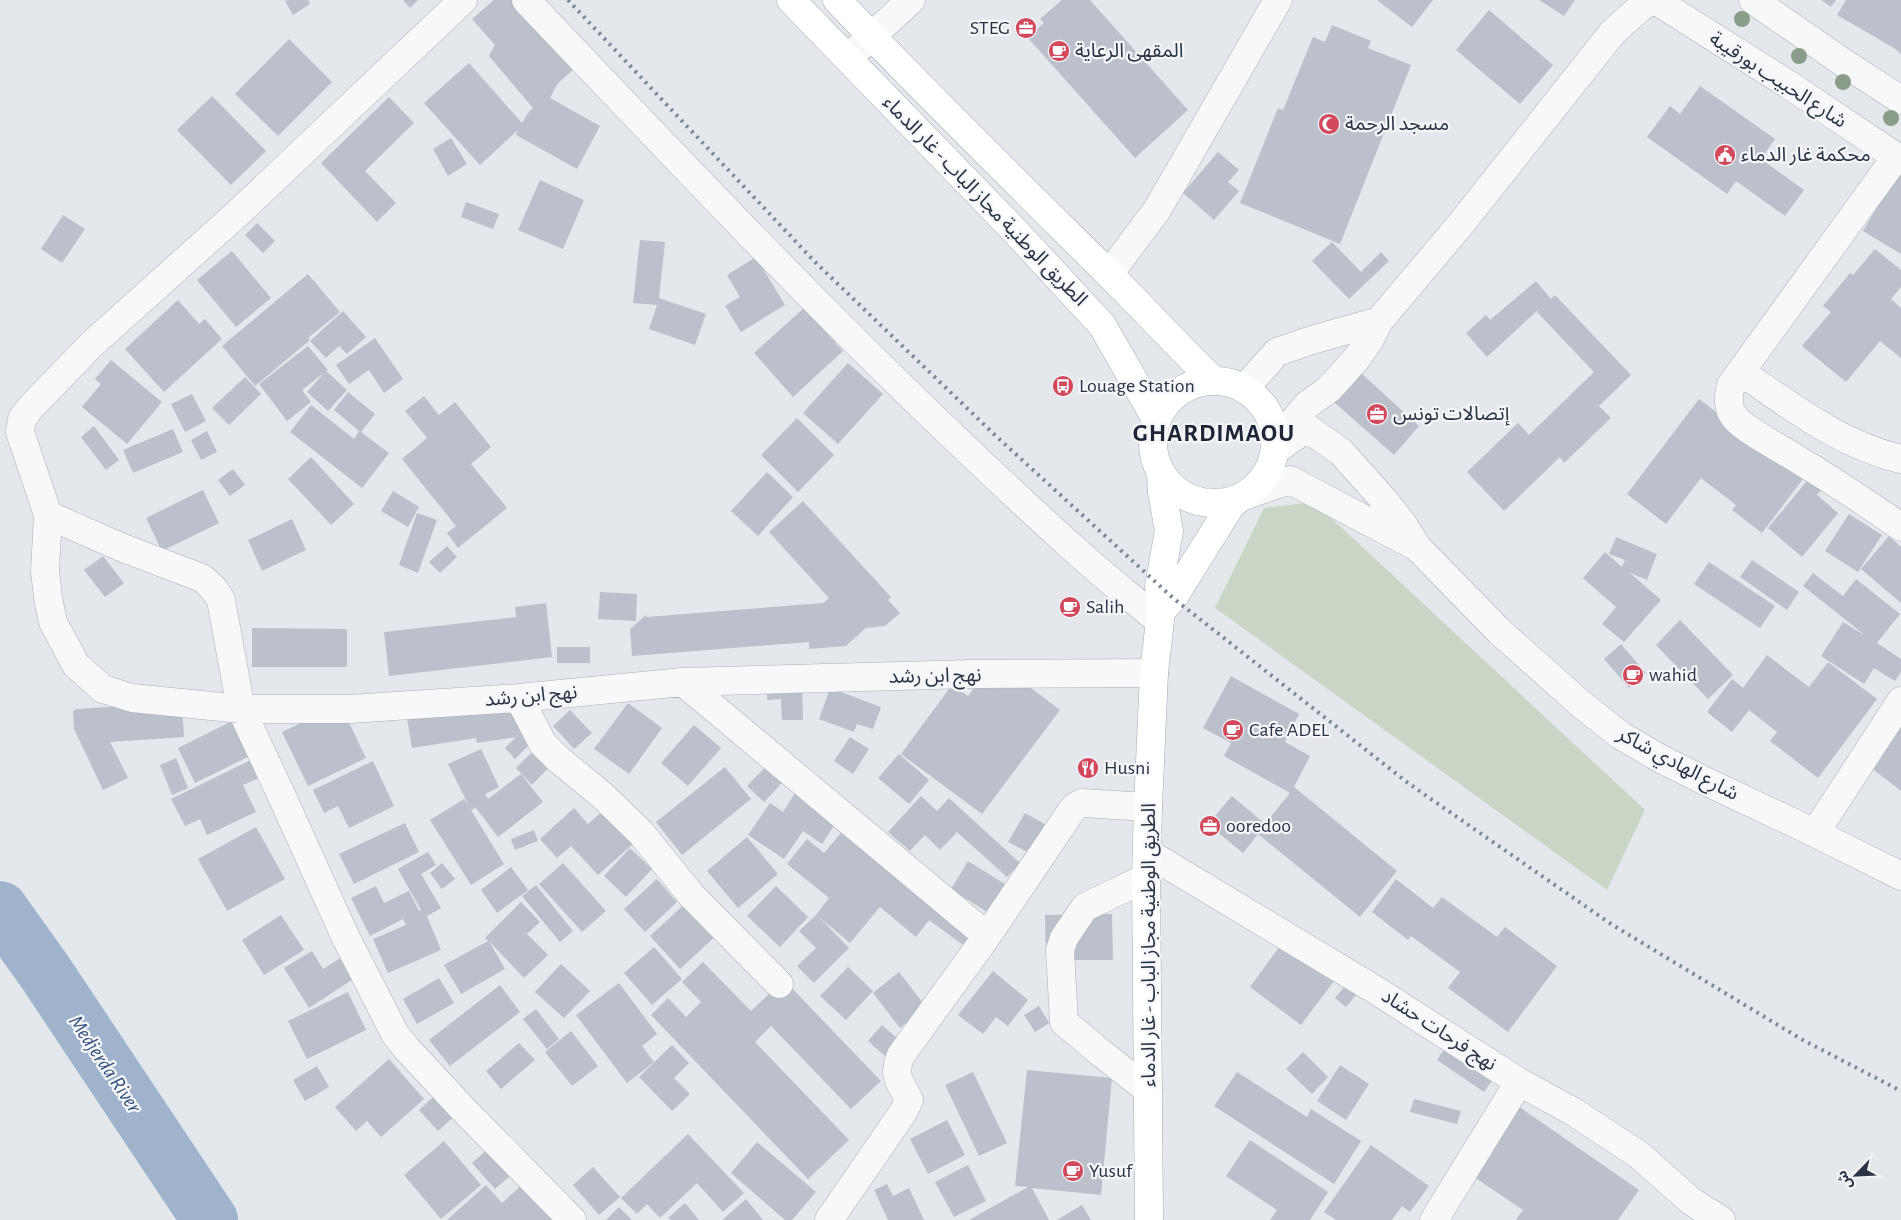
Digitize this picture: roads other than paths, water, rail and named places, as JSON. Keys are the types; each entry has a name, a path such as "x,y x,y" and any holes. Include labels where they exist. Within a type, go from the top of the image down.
{"main road":[{"name":"الطريق الوطنية مجاز الباب - غار الدماء","path":"791,0 1006,222 1102,325 1156,418"},
{"name":"الطريق الوطنية مجاز الباب - غار الدماء","path":"837,0 947,115 1109,274 1213,380"},
{"path":"1160,616 1231,505 1259,484 1269,469 1275,447 1273,427 1267,412 1257,399 1244,389 1213,380 1190,385 1170,398 1156,418 1152,437 1153,457 1161,483 1194,501 1216,504 1240,498"},
{"name":"الطريق الوطنية مجاز الباب - غار الدماء","path":"1149,1220 1148,807 1154,673 1160,616 1159,586 1169,531 1161,483"}],"street":[{"path":"463,0 237,214 92,344 30,408 22,419 20,432 48,515 87,530 123,548 202,578 213,588 221,600 241,709 280,790 345,936 395,1034 461,1107 572,1220"},
{"path":"526,0 661,143 841,327 973,455 1075,550 1160,616"},
{"path":"848,58 912,0"},
{"path":"1109,274 1157,210 1278,0"},
{"path":"1275,447 1307,405 1330,389 1343,376 1369,341 1379,321 1460,226 1613,32 1641,7 1655,0"},
{"name":"شارع الحبيب بورقيبة","path":"1655,0 1899,159"},
{"path":"1753,0 1901,100"},
{"path":"1899,159 1731,385 1728,394 1728,407 1736,418 1854,494 1901,527"},
{"path":"1244,389 1276,352 1379,321"},
{"path":"1741,372 1812,421 1854,444 1901,459"},
{"name":"شارع الهادي شاكر","path":"1275,447 1307,428 1342,452 1384,499 1418,548 1500,632 1581,704 1620,735 1696,776 1901,876"},
{"name":"شارع الهادي شاكر","path":"1240,498 1290,480 1418,548"},
{"name":"نهج ابن رشد","path":"48,515 45,571 53,622 76,665 103,689 132,698 241,709 350,710 519,698 683,682 972,674 1154,673"},
{"path":"683,682 987,936"},
{"path":"519,698 544,744 558,759 603,796 641,833 692,896 779,984"},
{"path":"1815,833 1901,701"},
{"path":"829,1220 904,1111 909,1100 898,1078 896,1067 901,1055 987,936 1076,806 1088,803 1148,807"},
{"path":"1147,866 1085,908 1064,938 1060,950 1064,1022 1101,1054 1148,1090"},
{"name":"نهج فرحات حشاد","path":"1147,866 1374,989 1519,1082 1574,1112 1639,1155 1691,1201 1718,1219"},
{"path":"1434,1220 1519,1082"}],"waterway":[{"name":"Medjerda River","path":"0,909 45,972 210,1220"}],"railway":[{"path":"568,0 815,262 997,437 1173,598 1408,783 1611,924 1801,1039 1901,1091"}],"place":[{"name":"STEG","path":"1026,28"},
{"name":"المقهى الرعاية","path":"1059,51"},
{"name":"مسجد الرحمة","path":"1329,124"},
{"name":"محكمة غار الدماء","path":"1725,155"},
{"name":"Louage Station","path":"1063,386"},
{"name":"إتصالات تونس","path":"1377,414"},
{"name":"Salih","path":"1070,607"},
{"name":"wahid","path":"1633,675"},
{"name":"Cafe ADEL","path":"1233,730"},
{"name":"Husni","path":"1088,768"},
{"name":"ooredoo","path":"1210,826"},
{"name":"Yusuf","path":"1073,1171"}],"district":[{"name":"GHARDIMAOU","path":"1214,433"}]}
